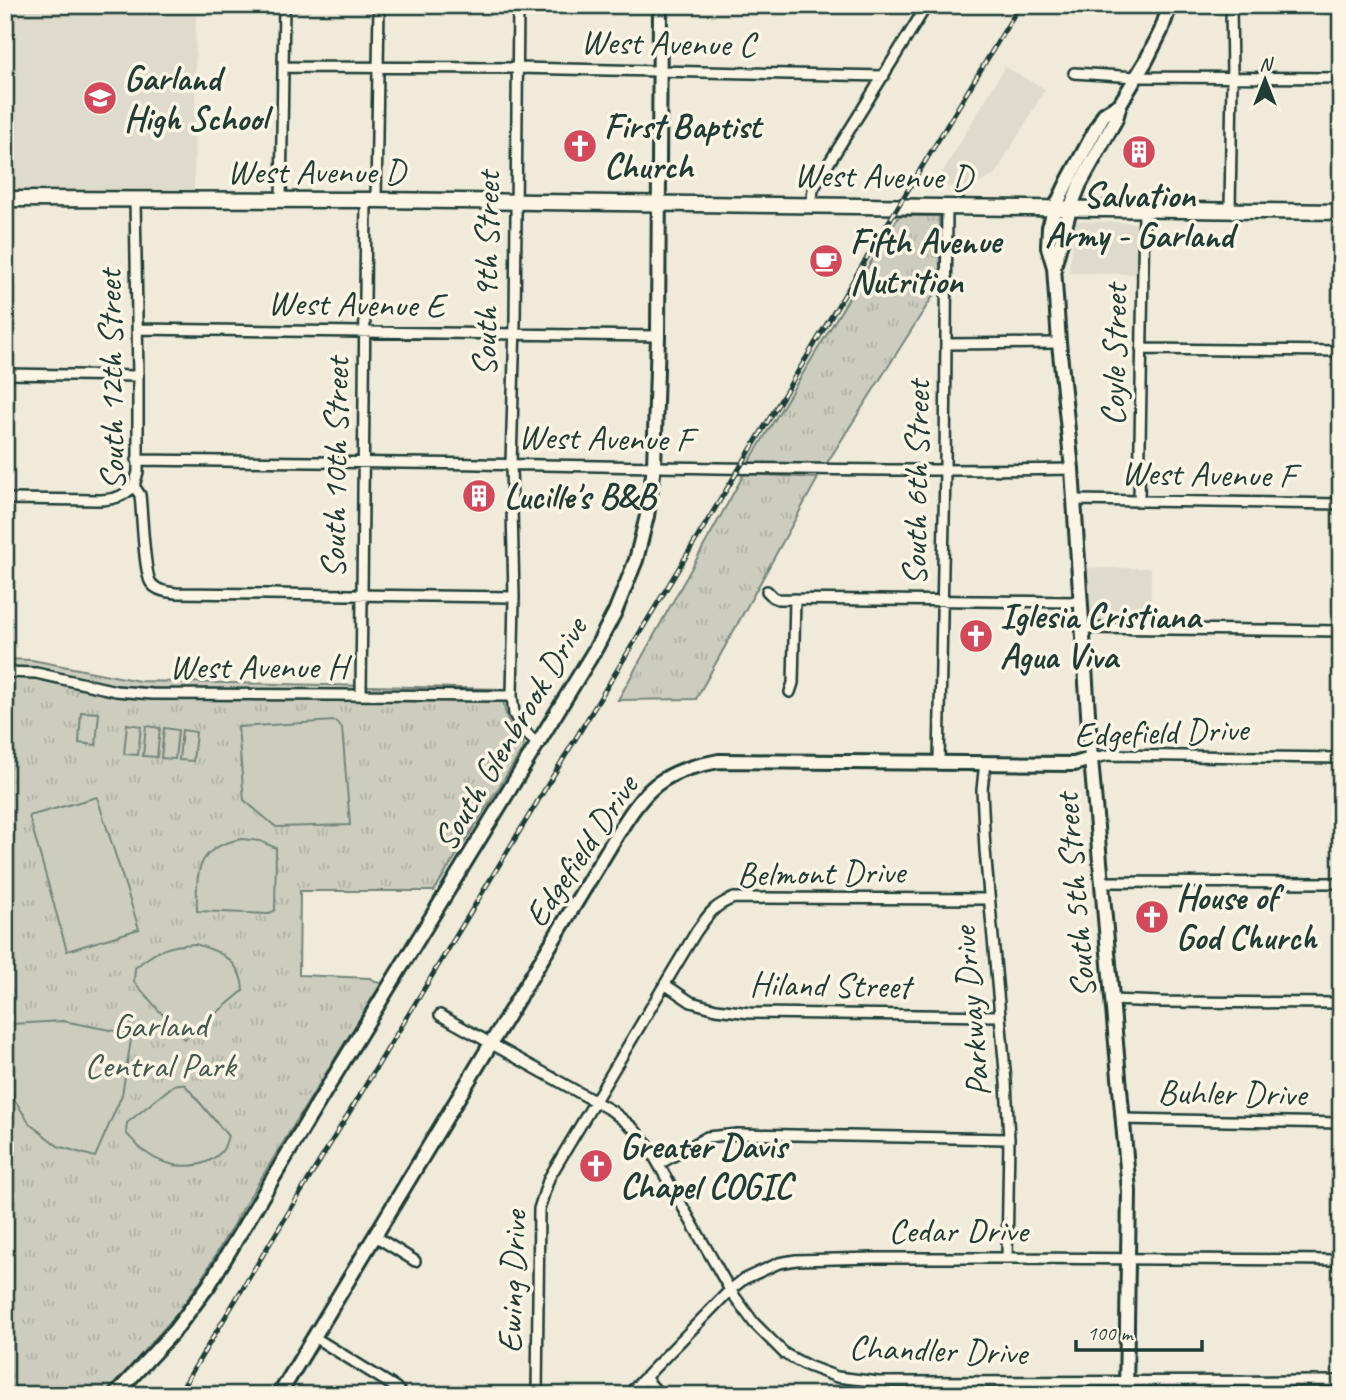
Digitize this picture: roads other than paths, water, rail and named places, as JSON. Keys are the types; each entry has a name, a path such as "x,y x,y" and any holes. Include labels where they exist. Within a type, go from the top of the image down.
{"main road":[{"name":"West Avenue D","path":"5,199 947,206 1341,212"}],"street":[{"path":"281,200 284,5"},
{"name":"South 10th Street","path":"361,694 365,332 379,5"},
{"name":"South 9th Street","path":"518,5 511,464 513,696 514,714 520,725 538,744"},
{"name":"South Glenbrook Drive","path":"115,1395 175,1330 209,1285 596,648 629,580 647,516 654,467 658,336 660,5"},
{"path":"811,205 813,190 819,179 927,5"},
{"name":"South 5th Street","path":"1126,1395 1129,1191 1091,759 1072,470 1054,267 1063,208 1080,184 1116,119 1119,104 1161,31 1170,5"},
{"path":"1230,210 1231,5"},
{"name":"West Avenue C","path":"284,67 517,68 884,76"},
{"path":"1074,73 1136,77 1341,78"},
{"name":"South 12th Street","path":"135,200 138,472 134,486 140,495 150,582 166,592 362,595"},
{"name":"South 6th Street","path":"939,761 947,206"},
{"name":"Coyle Street","path":"1139,501 1144,211"},
{"name":"West Avenue E","path":"137,329 658,336"},
{"path":"946,344 1059,344"},
{"path":"1141,349 1341,351"},
{"path":"5,374 138,376"},
{"name":"West Avenue F","path":"137,460 945,471 1072,470"},
{"path":"5,499 117,499 127,494 134,486"},
{"name":"West Avenue F","path":"1074,500 1341,504"},
{"path":"767,591 778,599 1080,602"},
{"path":"362,595 514,597"},
{"path":"790,692 793,683 795,599"},
{"path":"1082,628 1341,631"},
{"name":"West Avenue H","path":"5,672 36,673 116,691 152,694 513,696"},
{"name":"Edgefield Drive","path":"279,1395 598,866 641,799 663,779 691,767 719,761 1074,764 1108,755 1341,758"},
{"name":"Parkway Drive","path":"985,762 982,790 985,850 1009,1139 1007,1258"},
{"path":"1102,882 1341,883"},
{"name":"Belmont Drive","path":"594,1101 696,932 719,904 734,898 989,899"},
{"name":"Hiland Street","path":"666,985 691,1002 716,1009 750,1013 1000,1016"},
{"path":"1111,1000 1341,1003"},
{"name":"Chandler Drive","path":"440,1015 612,1111 633,1128 647,1144 730,1290 754,1323 785,1354 808,1366 837,1377 878,1382 1341,1381"},
{"name":"Ewing Drive","path":"537,1395 539,1209 549,1178 594,1101"},
{"name":"Buhler Drive","path":"1122,1119 1341,1123"},
{"path":"659,1164 707,1137 738,1134 1009,1139"},
{"path":"375,1236 415,1261"},
{"name":"Cedar Drive","path":"628,1395 730,1290 744,1279 779,1263 1007,1258 1341,1260"},
{"path":"314,1336 395,1387 403,1395"},
{"path":"645,1378 660,1395"}],"railway":[{"path":"178,1395 1020,5"}],"place":[{"name":"Garland High School","path":"100,98"},
{"name":"First Baptist Church","path":"580,146"},
{"name":"Salvation Army - Garland","path":"1139,152"},
{"name":"Fifth Avenue Nutrition","path":"826,261"},
{"name":"Lucille's B&B","path":"479,496"},
{"name":"Iglesia Cristiana Agua Viva","path":"976,636"},
{"name":"House of God Church","path":"1152,917"},
{"name":"Greater Davis Chapel COGIC","path":"596,1166"}],"park label":[{"name":"Garland Central Park","path":"160,1045"}]}
